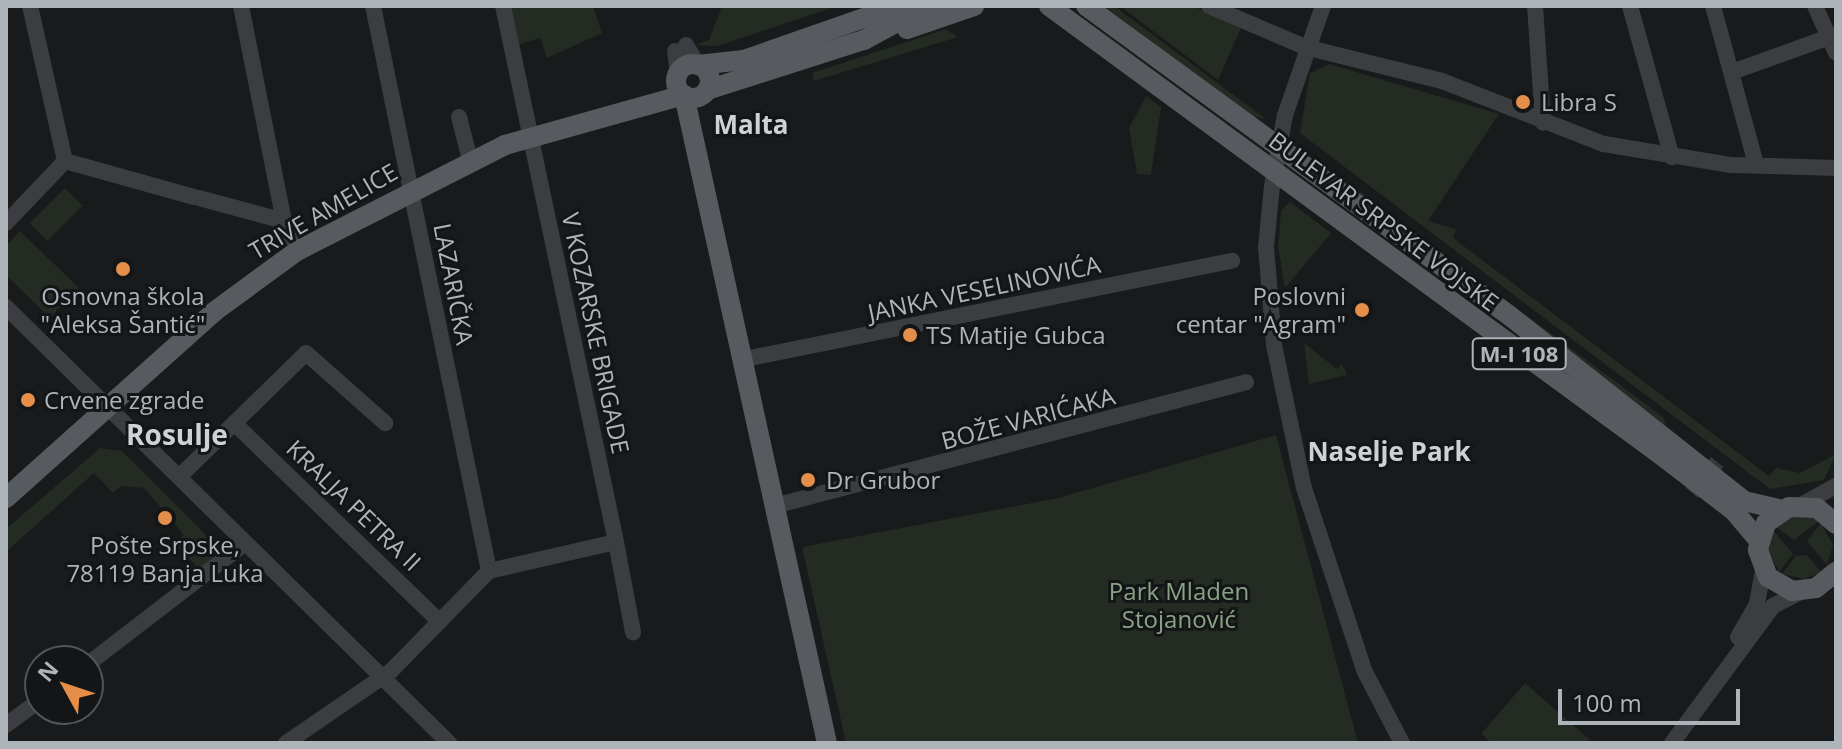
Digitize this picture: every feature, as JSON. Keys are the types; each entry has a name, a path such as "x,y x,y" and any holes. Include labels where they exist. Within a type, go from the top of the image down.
{"main road":[{"path":"698,65 757,56 898,6"},
{"name":"TRIVE AMELICE","path":"6,498 215,311 297,251 411,189 470,160 531,136 637,104 697,94 864,40 927,6"},
{"path":"864,40 974,6"},
{"name":"BULEVAR SRPSKE VOJSKE","path":"1049,6 1699,484 1758,540"},
{"name":"BULEVAR SRPSKE VOJSKE","path":"1086,6 1279,146 1744,501 1817,508 1836,524"},
{"name":"TRIVE AMELICE","path":"637,104 678,72 698,65"},
{"path":"698,65 708,74 697,94 697,130 774,506 827,743"},
{"path":"678,72 697,94"},
{"path":"1790,507 1758,540 1763,569 1808,590 1836,596"},
{"path":"1808,590 1836,572"}],"street":[{"path":"30,6 65,161"},
{"path":"241,6 284,221 297,251"},
{"name":"LAZARIČKA","path":"373,6 489,571"},
{"name":"V KOZARSKE BRIGADE","path":"503,6 633,632"},
{"path":"1209,6 1305,47 1442,81 1543,123 1672,157 1836,168"},
{"path":"1323,6 1305,47 1275,170 1266,247 1277,374 1294,458 1364,660 1402,743"},
{"path":"1535,6 1543,123"},
{"path":"1630,6 1672,157"},
{"path":"1713,6 1756,164"},
{"path":"1732,72 1832,45 1815,6"},
{"path":"678,72 680,48 698,65"},
{"path":"459,117 470,160"},
{"path":"65,161 284,221"},
{"path":"6,223 65,161"},
{"name":"JANKA VESELINOVIĆA","path":"745,359 1232,261"},
{"path":"6,307 449,743"},
{"path":"179,477 306,353 385,423"},
{"name":"BOŽE VARIĆAKA","path":"774,506 1246,382"},
{"name":"KRALJA PETRA II","path":"234,423 440,622"},
{"path":"1790,507 1836,486"},
{"path":"286,743 381,677 489,571 616,542"},
{"path":"104,652 244,544"},
{"path":"1717,676 1757,604 1763,569"},
{"path":"1672,743 1717,676 1773,606 1808,590"},
{"path":"1364,660 1411,743"},
{"path":"6,725 24,712"}],"green space":[{"path":"509,6 593,6 602,33 547,58 540,38 517,45"},
{"path":"722,6 838,6 717,46 695,45 709,40"},
{"path":"1104,6 1114,6 1266,119 1251,116"},
{"path":"1120,6 1193,6 1241,28 1218,80"},
{"path":"946,29 958,37 814,81 812,73"},
{"path":"1329,64 1499,114 1428,221 1456,229 1453,238 1769,476 1776,468 1800,473 1836,454 1824,480 1770,489 1300,133 1310,73"},
{"path":"1146,96 1161,107 1151,175 1137,174 1129,128"},
{"path":"1339,176 1663,417 1667,427 1356,191"},
{"path":"65,188 83,206 47,241 30,223"},
{"path":"1290,202 1331,233 1285,288 1278,246 1281,211"},
{"path":"20,231 79,288 50,318 6,275 6,246"},
{"path":"1304,343 1337,369 1342,364 1347,375 1309,384"},
{"name":"Park Mladen Stojanović","path":"1276,435 1358,743 846,743 802,547 1058,498"},
{"path":"100,448 122,451 223,552 200,570 175,543 184,535 144,488 121,486 113,493 94,473 6,552 6,529"},
{"path":"1790,517 1811,517 1819,521 1794,540 1776,527"},
{"path":"1821,523 1833,545 1827,565 1807,541"},
{"path":"1773,530 1793,554 1779,572 1768,551"},
{"path":"1807,555 1821,572 1804,579 1782,574 1796,556"},
{"path":"1525,683 1589,739 1585,743 1492,743 1481,734"}],"tunnel":[{"path":"1692,493 1717,462"}],"place":[{"name":"Libra S","path":"1523,102"},
{"name":"Osnovna škola \"Aleksa Šantić\"","path":"123,269"},
{"name":"Poslovni centar \"Agram\"","path":"1362,310"},
{"name":"TS Matije Gubca","path":"910,335"},
{"name":"Crvene zgrade","path":"28,400"},
{"name":"Dr Grubor","path":"808,480"},
{"name":"Pošte Srpske, 78119 Banja Luka","path":"165,518"}],"district":[{"name":"Malta","path":"751,125"},
{"name":"Rosulje","path":"177,434"},
{"name":"Naselje Park","path":"1389,452"}]}
